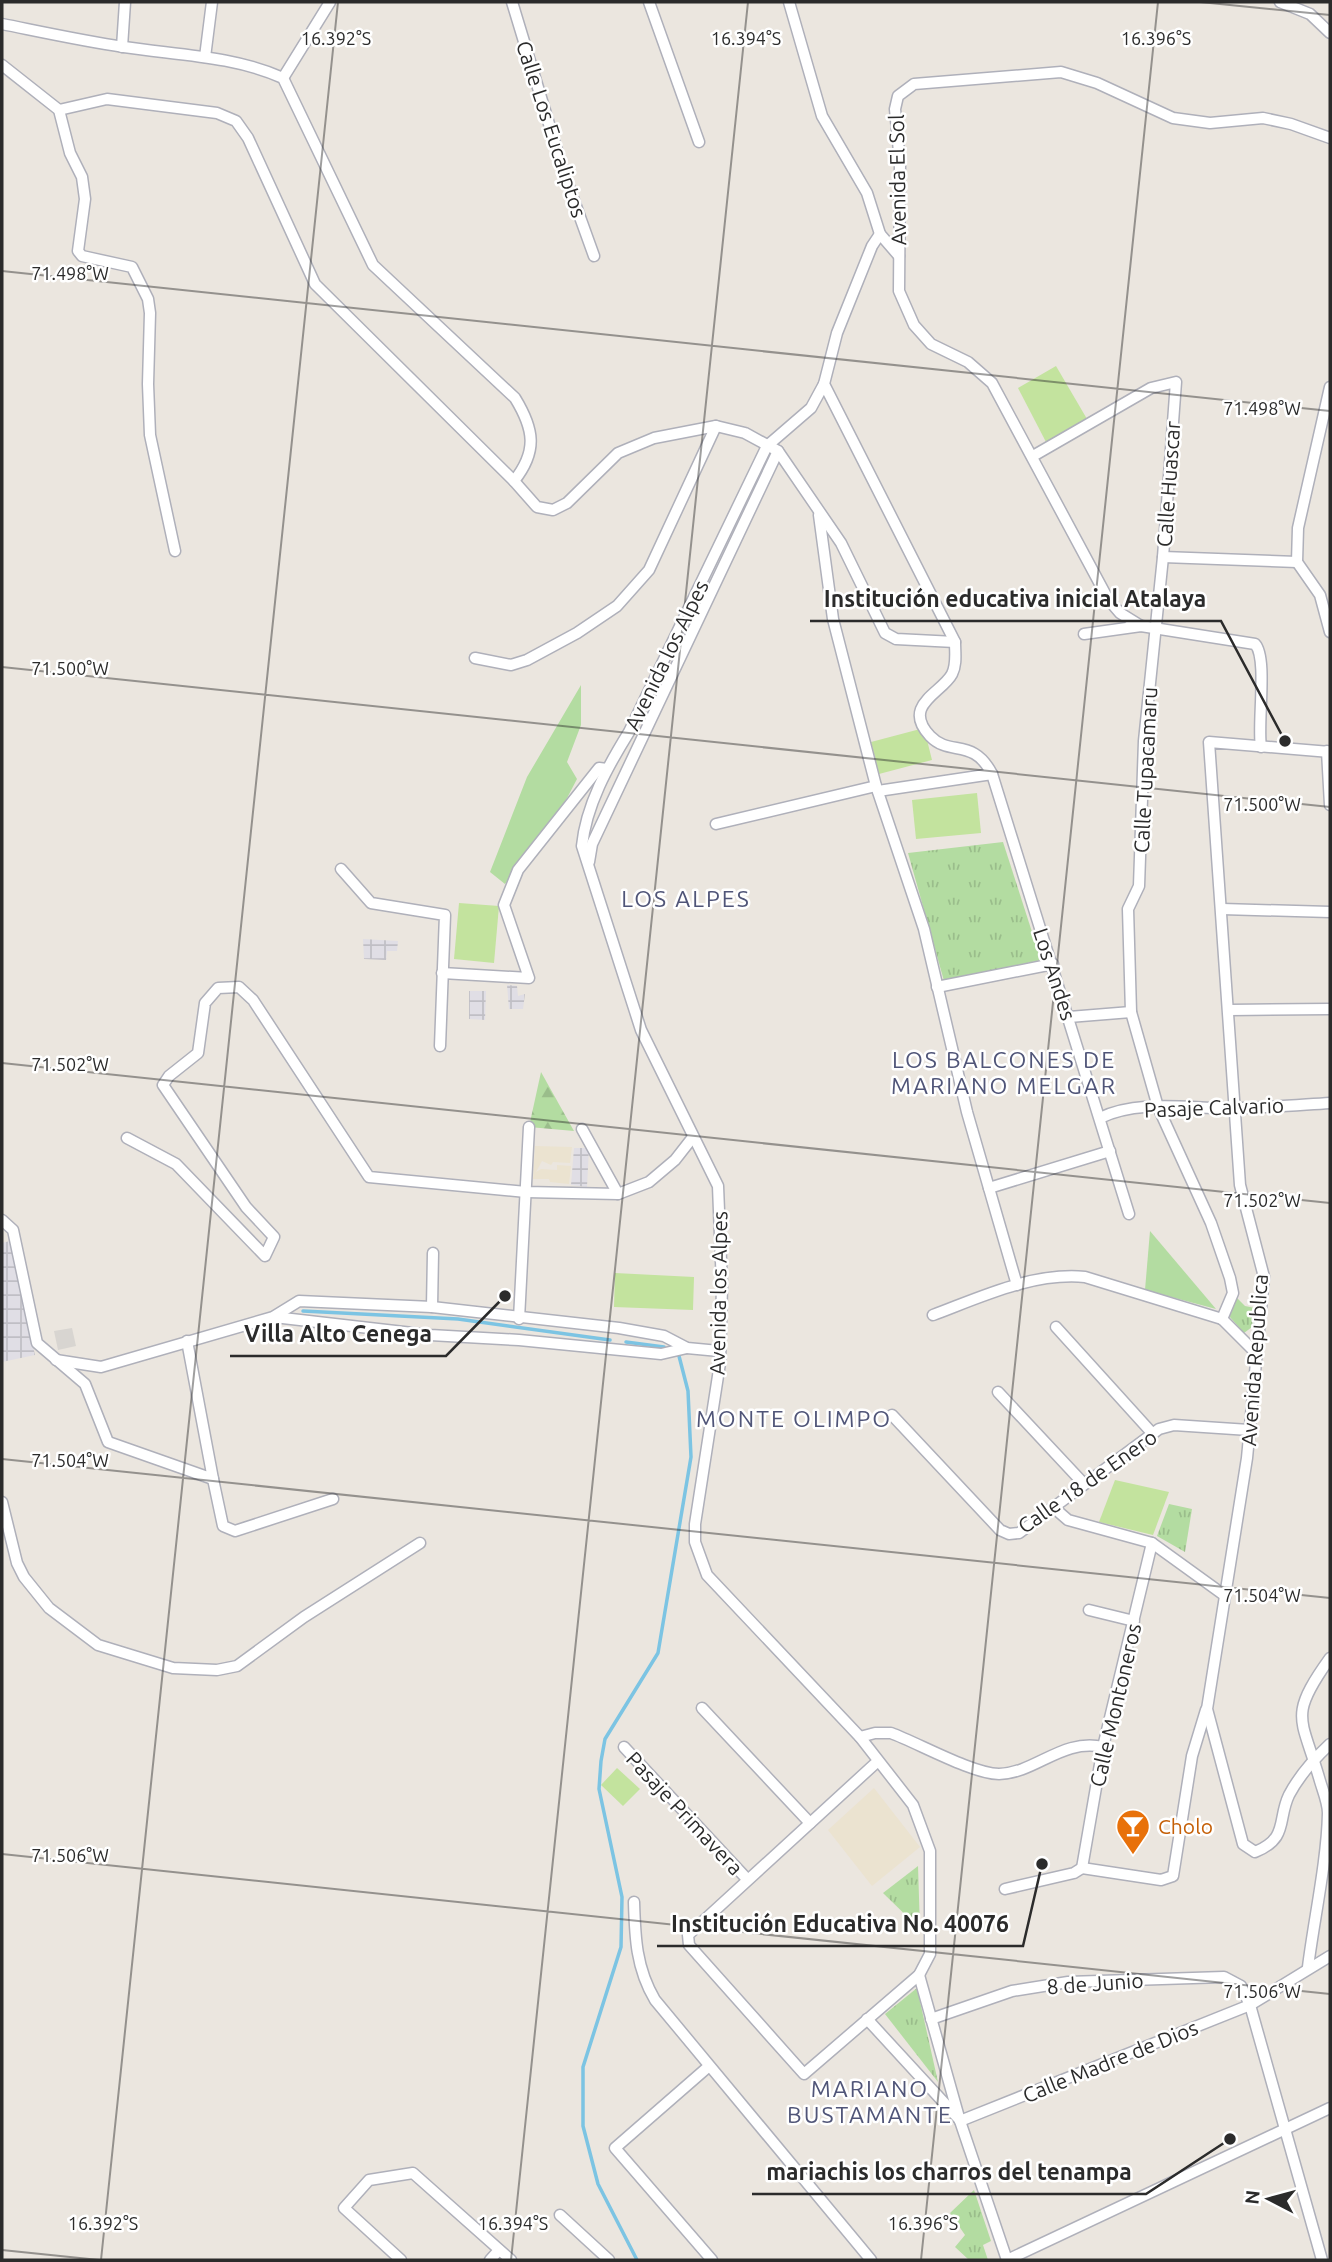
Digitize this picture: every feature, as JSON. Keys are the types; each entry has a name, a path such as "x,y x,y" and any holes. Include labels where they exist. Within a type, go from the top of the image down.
{"street":[{"path":"122,47 125,2"},
{"path":"205,57 212,2"},
{"path":"283,78 330,2"},
{"name":"Calle Los Eucaliptos","path":"512,2 563,170 594,256"},
{"path":"649,2 699,142"},
{"path":"789,2 822,116 867,193 880,234 899,256"},
{"path":"1280,2 1310,14 1330,33"},
{"path":"2,24 122,47 205,57 267,71 283,78 373,265 515,398 529,421 529,456 526,466 514,481"},
{"path":"2,65 59,110 70,153 82,177 85,199 78,251 82,256 132,267 148,299 150,435 175,551"},
{"name":"Avenida El Sol","path":"1141,626 1120,613 1108,599 992,383 968,362 931,344 914,325 900,291 900,163 896,102 902,90 914,85 1061,72 1097,83 1173,118 1210,123 1263,118 1330,138"},
{"path":"59,110 107,99 217,113 236,121 248,138 315,284 514,481 530,502 545,510 553,510 568,503 618,453 654,438 716,426 745,433 778,452 841,543 885,633 896,639 955,642"},
{"path":"767,446 811,408 824,384 837,333 872,246 880,234"},
{"name":"Calle Huascar","path":"1033,456 1151,388 1176,382 1155,628"},
{"path":"716,824 877,788 992,774 982,758 973,751 939,742 931,737 922,719 924,701 945,683 954,668 955,642 824,384"},
{"path":"1330,387 1298,528 1297,562 1320,595 1330,632"},
{"path":"475,657 511,665 527,660 577,633 617,606 649,570 716,426"},
{"name":"Avenida los Alpes","path":"767,446 629,732 607,769 584,829 582,846 641,1030 719,1186 722,1286 719,1351 695,1524 699,1559 707,1575 860,1737 913,1805 930,1851 930,1954 919,1975"},
{"name":"Avenida los Alpes","path":"588,866 592,844 778,452"},
{"path":"819,514 833,619 877,788 924,929 989,1188 1017,1285"},
{"path":"1163,557 1297,562"},
{"path":"1084,634 1141,626 1247,641 1259,647 1261,656 1258,731 1261,747 1328,752 1330,805"},
{"name":"Calle Tupacamaru","path":"1131,1012 1128,909 1139,886 1144,741 1155,628"},
{"name":"Avenida Republica","path":"1261,747 1209,742 1230,1010 1240,1185 1264,1277 1249,1430 1207,1709 1238,1835 1243,1844 1255,1852 1274,1840 1284,1822 1289,1796 1314,1759"},
{"path":"442,973 529,978 504,905 510,886 518,870 599,768 607,769"},
{"name":"Los Andes","path":"992,774 1129,1214"},
{"path":"341,869 371,903 445,915 439,1046"},
{"path":"1222,909 1330,912"},
{"path":"937,986 1052,964"},
{"path":"127,1138 176,1164 265,1256 274,1237 246,1207 163,1085 169,1076 198,1053 205,1003 218,988 239,987 253,1000 369,1177 526,1192 618,1194 649,1182 675,1160 693,1137"},
{"path":"1230,1010 1330,1009"},
{"path":"1069,1017 1131,1012 1158,1107 1211,1223 1230,1278 1233,1293 1222,1319"},
{"name":"Pasaje Calvario","path":"1100,1118 1114,1111 1158,1107 1235,1108 1330,1103"},
{"path":"519,1319 529,1127"},
{"path":"582,1129 618,1194"},
{"path":"989,1188 1110,1151"},
{"path":"2,1220 13,1230 37,1343 85,1384 108,1442 213,1479"},
{"path":"432,1307 433,1253"},
{"path":"933,1315 1017,1285 1067,1275 1086,1277 1222,1319 1257,1354"},
{"path":"56,1360 101,1367 273,1317 299,1301 432,1307 664,1336 683,1350"},
{"path":"273,1317 430,1335 519,1340 667,1354 683,1350 719,1351"},
{"path":"1056,1327 1152,1433"},
{"path":"187,1341 223,1526 235,1531 333,1499"},
{"path":"999,1392 1084,1483"},
{"name":"Calle 18 de Enero","path":"892,1415 1000,1530 1009,1534 1019,1533 1152,1433 1174,1426 1249,1430"},
{"path":"2,1502 17,1563 24,1577 49,1608 98,1645 173,1668 217,1670 237,1665 304,1617 420,1543"},
{"path":"1054,1507 1068,1520 1152,1543 1224,1595"},
{"name":"Calle Montoneros","path":"1082,1868 1103,1747 1152,1543"},
{"path":"1089,1610 1134,1621"},
{"path":"1308,1967 1328,1810 1314,1759 1302,1732 1301,1715 1312,1684 1330,1658"},
{"path":"702,1709 810,1823"},
{"path":"1005,1889 1074,1873 1082,1868 1161,1880 1173,1876 1192,1756 1207,1709"},
{"path":"860,1737 875,1733 891,1734 992,1774 1012,1772 1081,1744 1103,1747"},
{"path":"1314,1759 1330,1744"},
{"name":"Pasaje Primavera","path":"624,1747 747,1879"},
{"path":"878,1761 689,1932 689,1945 804,2074 919,1975 960,2121 1007,2260 1330,2108"},
{"path":"634,1902 636,1947 643,1979 655,2000 871,2260"},
{"name":"Calle Madre de Dios","path":"960,2121 1268,1997 1308,1967 1330,1956"},
{"name":"8 de Junio","path":"931,2019 1012,1991 1068,1982 1224,1977 1241,1986 1250,2005"},
{"path":"1250,2005 1321,2260"},
{"path":"867,2019 960,2121"},
{"path":"708,2067 615,2148 712,2260"},
{"path":"401,2260 344,2208 369,2180 414,2173 511,2260"},
{"path":"561,2215 609,2260"},
{"path":"490,2260 499,2250"}],"shaded area":[{"path":"363,939 398,941 397,951 387,951 386,960 364,959"},
{"path":"507,985 517,986 518,996 525,994 523,1009 509,1009"},
{"path":"469,991 486,991 485,1020 469,1019"},
{"path":"535,1146 572,1147 570,1163 553,1162 551,1165 542,1161 536,1172 541,1169 557,1170 557,1165 571,1166 569,1184 550,1182 549,1179 533,1179"},
{"path":"574,1148 589,1148 587,1187 571,1185"},
{"path":"10,1241 35,1355 2,1362 2,1243"},
{"path":"72,1328 76,1346 58,1350 54,1331"},
{"path":"874,1788 920,1847 872,1886 828,1830"}],"green space":[{"path":"1056,366 1087,419 1046,442 1018,388"},
{"path":"581,685 581,725 567,762 577,779 566,800 505,884 490,872 527,777"},
{"path":"924,728 932,760 879,774 871,742"},
{"path":"977,793 981,833 916,839 912,800"},
{"path":"1003,842 1041,960 944,981 908,853"},
{"path":"459,903 499,906 494,963 454,959"},
{"path":"541,1072 574,1131 529,1127"},
{"path":"1150,1231 1216,1309 1145,1290"},
{"path":"615,1273 694,1277 693,1310 614,1307"},
{"path":"1237,1298 1245,1306 1255,1308 1256,1324 1244,1333 1229,1316"},
{"path":"1115,1480 1169,1492 1153,1535 1099,1522"},
{"path":"1169,1504 1192,1509 1185,1552 1157,1536"},
{"path":"617,1768 640,1789 623,1806 601,1785"},
{"path":"918,1866 920,1929 883,1893"},
{"path":"917,1988 938,2082 885,2014"},
{"path":"974,2190 991,2241 983,2245 988,2260 969,2260 955,2247 965,2235 950,2213"}],"waterway":[{"path":"303,1311 458,1319 610,1340"},
{"path":"626,1342 664,1347"},
{"path":"637,2260 598,2184 583,2126 583,2067 621,1947 622,1897 599,1789 601,1761 605,1739 658,1653 691,1457 688,1391 679,1356"}],"place":[{"name":"Institución educativa inicial Atalaya","path":"1285,741"},
{"name":"Villa Alto Cenega","path":"505,1296"},
{"name":"Cholo","path":"1133,1856"},
{"name":"Institución Educativa No. 40076","path":"1042,1864"},
{"name":"mariachis los charros del tenampa","path":"1230,2139"}],"district":[{"name":"LOS ALPES","path":"686,898"},
{"name":"LOS BALCONES DE MARIANO MELGAR","path":"1004,1072"},
{"name":"MONTE OLIMPO","path":"794,1418"},
{"name":"MARIANO BUSTAMANTE","path":"870,2101"}]}
